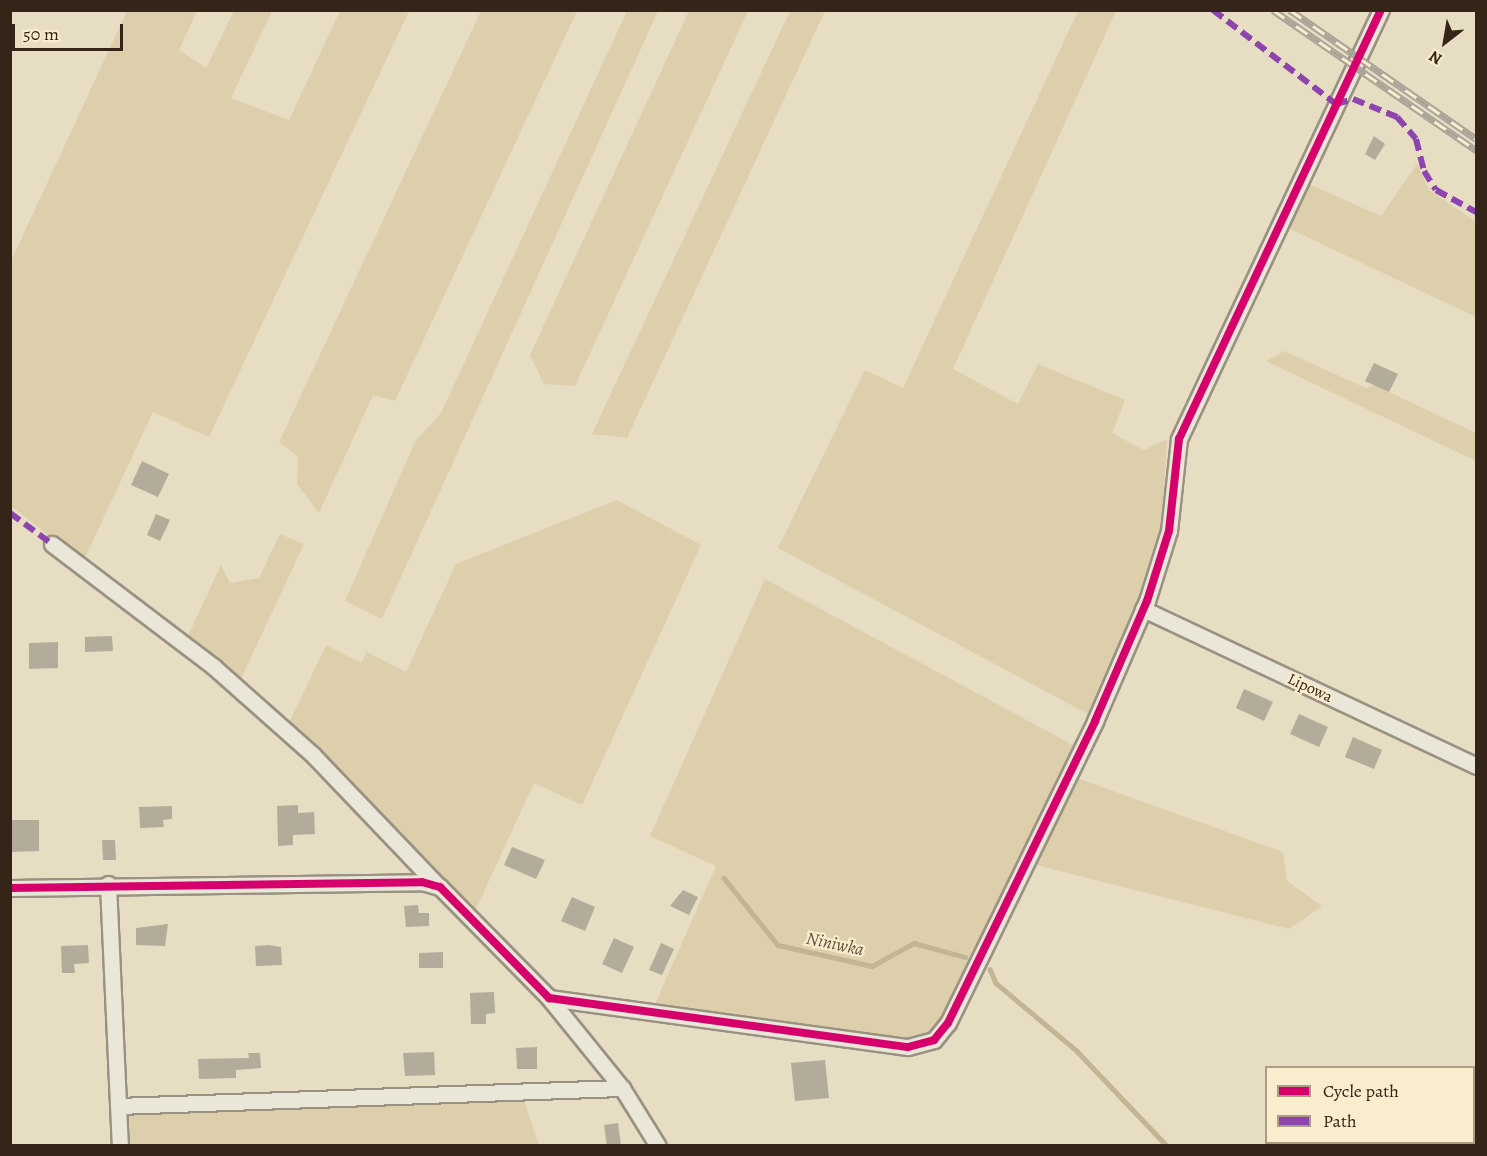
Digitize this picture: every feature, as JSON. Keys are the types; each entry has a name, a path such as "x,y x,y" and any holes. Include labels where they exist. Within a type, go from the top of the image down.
{"street":[{"path":"549,998 908,1047 934,1040 948,1023 1090,732 1143,609 1169,531 1179,439 1381,10"},
{"path":"52,544 214,668 313,755 549,998 622,1088 658,1146"},
{"name":"Lipowa","path":"1143,609 1476,766"},
{"path":"10,888 108,884 422,882 440,887"},
{"path":"108,884 120,1146"},
{"path":"118,1106 622,1088"}],"shaded area":[{"path":"127,11 197,11 179,50 206,68 234,11 272,11 231,98 289,120 340,11 409,11 209,437 153,412 83,562 11,506 11,261"},
{"path":"481,11 577,11 395,401 373,395 319,513 297,484 298,457 279,442"},
{"path":"627,11 658,11 382,619 345,601 415,442 441,413"},
{"path":"689,11 748,11 575,386 544,384 530,355"},
{"path":"790,11 825,11 627,438 592,434"},
{"path":"1078,11 1116,11 953,369 1018,404 1038,364 1125,400 1112,433 1144,450 1167,439 1162,522 1137,602 1088,714 778,548 865,370 903,388"},
{"path":"1417,164 1429,190 1476,222 1476,317 1288,228 1309,184 1381,216"},
{"path":"1284,351 1366,388 1374,385 1476,433 1476,461 1266,361"},
{"path":"617,500 701,545 582,805 534,783 475,911 288,725 326,645 361,663 367,652 406,672 456,564"},
{"path":"280,534 304,544 239,683 185,642 221,565 230,583 259,578"},
{"path":"765,579 1073,745 934,1032 907,1038 655,1004 716,866 650,836"},
{"path":"1077,778 1283,852 1287,881 1322,906 1289,929 1036,865"},
{"path":"523,1098 539,1145 130,1145 129,1113"}],"building":[{"path":"1374,136 1385,144 1375,160 1365,154"},
{"path":"1374,363 1398,374 1389,392 1365,381"},
{"path":"142,461 169,474 158,497 131,485"},
{"path":"156,514 170,520 160,541 147,535"},
{"path":"112,636 113,651 85,652 85,637"},
{"path":"58,642 58,668 29,669 29,643"},
{"path":"1244,689 1273,702 1264,721 1236,708"},
{"path":"1299,714 1328,727 1319,747 1290,734"},
{"path":"1353,737 1382,750 1374,769 1345,757"},
{"path":"298,805 298,813 314,812 315,834 293,835 293,845 278,846 277,806"},
{"path":"172,806 172,819 163,820 164,827 140,828 139,807"},
{"path":"10,820 39,820 39,851 10,852"},
{"path":"102,840 115,840 116,860 103,860"},
{"path":"512,847 545,860 536,879 504,865"},
{"path":"683,890 698,897 689,915 670,906"},
{"path":"572,897 595,907 585,931 561,921"},
{"path":"418,905 419,913 429,913 429,926 406,927 404,906"},
{"path":"168,924 165,946 136,945 136,928"},
{"path":"614,938 634,947 622,973 602,964"},
{"path":"661,943 674,949 662,975 649,970"},
{"path":"88,945 89,963 74,964 75,973 62,973 61,946"},
{"path":"255,946 281,947 282,965 256,966"},
{"path":"443,952 443,968 419,968 419,953"},
{"path":"494,992 495,1013 486,1014 486,1024 471,1024 470,993"},
{"path":"537,1047 537,1069 517,1069 516,1048"},
{"path":"434,1052 435,1075 405,1076 403,1053"},
{"path":"248,1053 260,1053 261,1068 236,1070 236,1078 199,1079 198,1059 249,1058"},
{"path":"825,1060 829,1098 795,1101 791,1063"},
{"path":"618,1123 621,1146 607,1146 604,1125"}],"waterway":[{"name":"Niniwka","path":"724,878 778,945 872,966 914,943 965,957"},
{"name":"Niniwka","path":"990,969 996,983 1077,1051 1167,1146"}],"railway":[{"path":"1273,10 1476,150"},
{"path":"1290,10 1476,139"}],"marked path":[{"path":"1213,10 1336,104 1353,99 1397,117 1416,139 1424,171 1436,190 1476,212"},
{"path":"10,513 52,544"}],"cycle path":[{"path":"10,888 422,882 440,887 549,998 908,1047 934,1040 948,1023 1095,721 1147,601 1169,531 1179,439 1381,10"}]}
